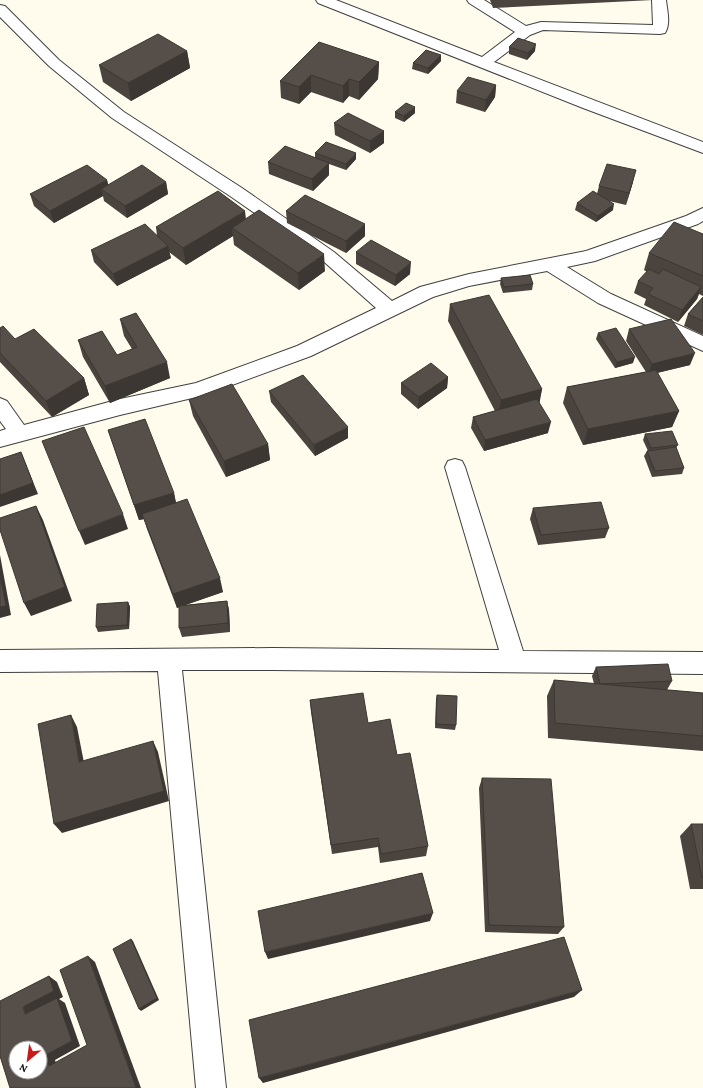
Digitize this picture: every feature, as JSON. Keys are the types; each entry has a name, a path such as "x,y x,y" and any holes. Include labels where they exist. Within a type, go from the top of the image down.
{"street":[{"path":"323,0 368,19 703,148"},
{"path":"474,0 525,32"},
{"path":"484,63 525,32 541,26 660,30 662,18 659,0"},
{"path":"0,9 54,63 118,115 236,192 328,256 389,309"},
{"path":"0,439 120,407 198,390 304,351 427,292 469,280 589,257 692,220 703,214"},
{"path":"549,264 570,280 598,295 703,344"},
{"path":"0,406 20,434"},
{"path":"455,467 514,661"},
{"path":"0,661 272,659 703,663"},
{"path":"169,660 211,1088"}],"building":[{"path":"158,34 187,51 128,83 99,65"},
{"path":"518,38 536,44 528,53 509,47"},
{"path":"319,42 379,62 359,82 349,79 343,86 311,75 299,87 280,81"},
{"path":"426,50 441,55 428,68 413,63"},
{"path":"468,77 496,85 486,100 457,91"},
{"path":"406,103 415,107 404,116 395,112"},
{"path":"348,113 384,131 370,141 334,123"},
{"path":"326,142 356,153 346,164 315,153"},
{"path":"285,146 329,163 312,179 268,162"},
{"path":"607,164 636,170 629,193 599,186"},
{"path":"87,165 107,180 50,211 30,194"},
{"path":"142,165 166,182 125,206 101,189"},
{"path":"218,191 245,211 183,248 156,227"},
{"path":"593,191 614,204 598,216 577,203"},
{"path":"305,195 365,224 346,241 286,211"},
{"path":"259,210 324,254 298,273 232,228"},
{"path":"674,222 703,234 703,276 649,253"},
{"path":"145,224 168,246 113,274 91,250"},
{"path":"371,240 411,262 396,275 356,252"},
{"path":"649,269 659,274 663,269 701,287 682,310 648,294 653,288 638,281"},
{"path":"530,275 533,284 504,287 501,278"},
{"path":"489,295 542,389 501,400 450,304"},
{"path":"703,297 703,321 688,314"},
{"path":"136,313 167,362 105,386 78,340 102,331 117,355 137,347 120,319"},
{"path":"671,319 695,353 652,364 629,329"},
{"path":"3,326 15,339 34,329 84,378 46,401 0,353 0,328"},
{"path":"616,328 635,357 617,362 598,333"},
{"path":"431,363 448,377 419,397 401,383"},
{"path":"656,370 679,411 588,429 567,387"},
{"path":"303,375 348,427 314,445 269,391"},
{"path":"232,384 268,444 224,461 189,400"},
{"path":"537,399 551,422 485,440 473,417"},
{"path":"145,419 174,493 134,505 108,430"},
{"path":"84,427 123,514 79,531 42,441"},
{"path":"672,431 678,445 651,448 645,434"},
{"path":"676,447 684,468 655,471 647,451"},
{"path":"21,452 33,483 0,495 0,459"},
{"path":"187,499 220,578 173,594 142,514"},
{"path":"601,502 609,528 541,535 533,508"},
{"path":"36,506 65,587 24,603 0,530 0,518"},
{"path":"0,575 6,606 0,607"},
{"path":"227,601 228,623 179,628 179,606"},
{"path":"128,602 127,625 96,627 97,604"},
{"path":"668,664 672,681 600,684 596,667"},
{"path":"554,680 703,693 703,736 555,723"},
{"path":"363,693 368,723 390,719 397,755 410,753 428,846 381,854 378,838 331,845 310,700"},
{"path":"437,695 457,696 456,725 436,724"},
{"path":"71,715 79,762 153,741 164,791 54,824 38,724"},
{"path":"482,778 551,779 564,927 489,925"},
{"path":"691,824 703,824 703,878 702,878"},
{"path":"422,873 433,913 265,952 258,911"},
{"path":"564,937 582,990 259,1078 249,1020"},
{"path":"131,939 157,998 139,1009 113,949"},
{"path":"88,956 136,1088 10,1088 0,1056 0,1001 49,976 54,991 23,1007 25,1014 57,998 72,1041 48,1054 48,1040 8,1040 8,1080 48,1080 48,1062 49,1066 87,1045 60,970"}]}
